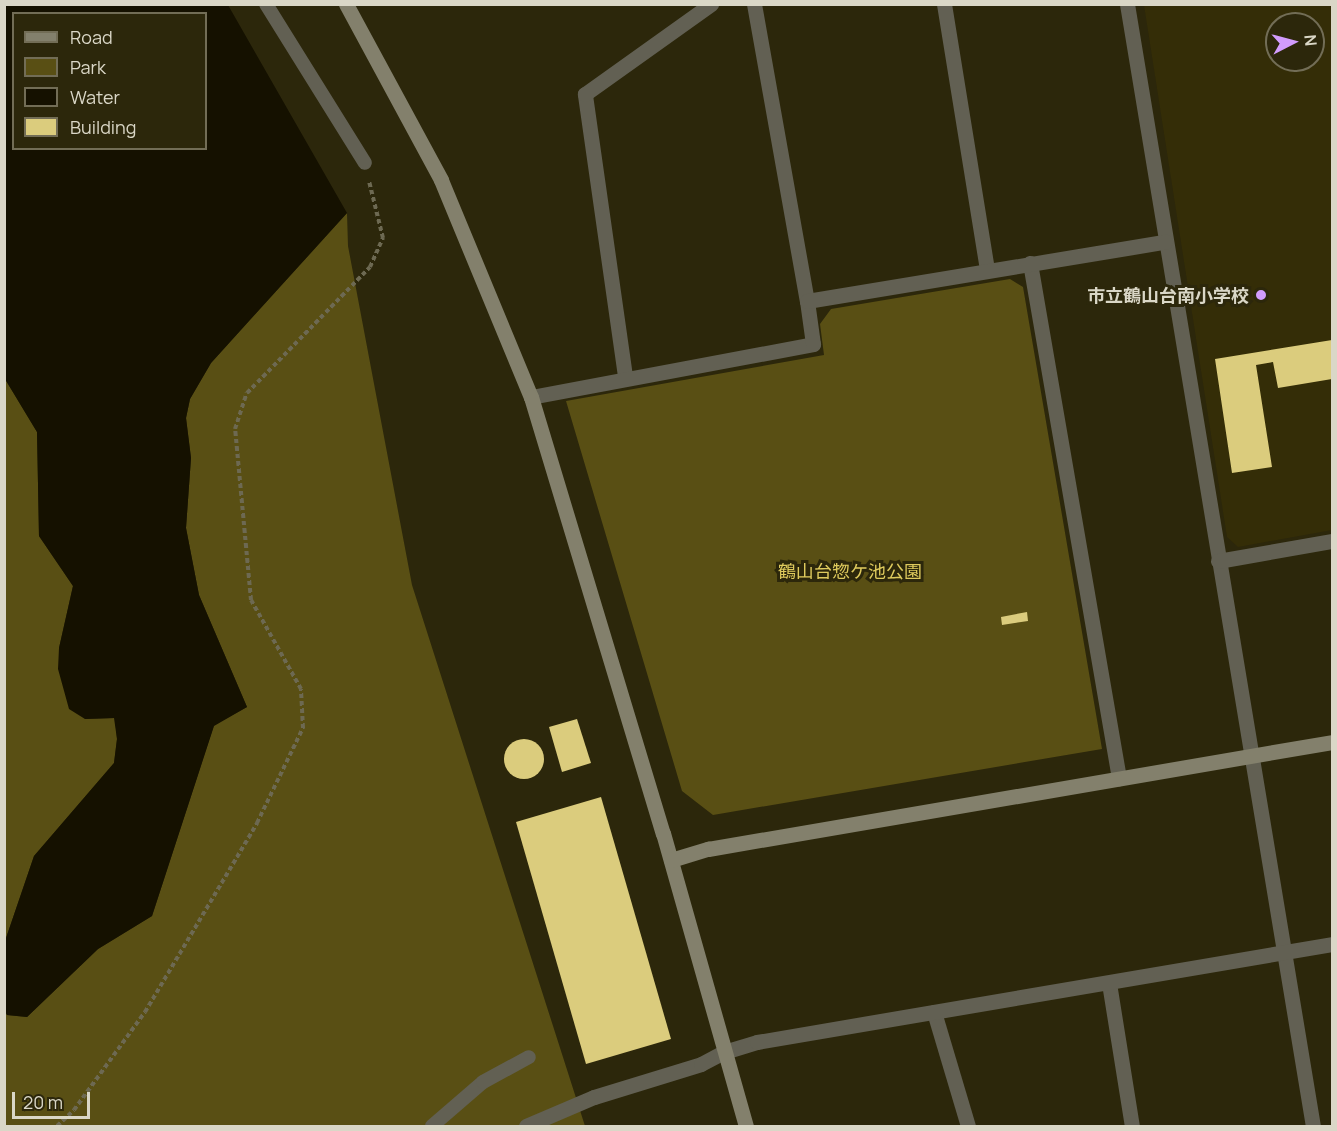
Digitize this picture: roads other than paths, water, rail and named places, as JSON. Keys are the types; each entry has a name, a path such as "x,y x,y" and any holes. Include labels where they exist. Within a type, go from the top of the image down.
{"street":[{"path":"346,4 441,180 531,397 672,860 746,1126"},
{"path":"625,376 585,94 711,4"},
{"path":"531,397 625,376 813,344 754,4"},
{"path":"944,4 987,270"},
{"path":"1127,4 1313,1126"},
{"path":"807,302 987,270 1165,242"},
{"path":"1030,263 1119,778"},
{"path":"1218,561 1332,541"},
{"path":"672,860 708,849 1332,742"},
{"path":"526,1126 594,1097 701,1064 724,1052 757,1042 1332,944"},
{"path":"1109,983 1132,1126"},
{"path":"934,1012 968,1126"}],"lane":[{"path":"266,4 365,163"},
{"path":"432,1126 483,1082 529,1057"}],"water":[{"path":"5,4 228,5 347,213 211,363 190,399 186,418 191,458 186,528 199,595 247,707 214,726 152,916 98,949 27,1017 7,1015 5,1011 5,941 34,856 114,763 117,739 114,718 85,719 69,709 58,669 59,648 73,586 39,536 37,432 5,379"}],"place":[{"name":"市立鶴山台南小学校","path":"1261,295"}],"park label":[{"name":"鶴山台惣ケ池公園","path":"850,571"}]}
